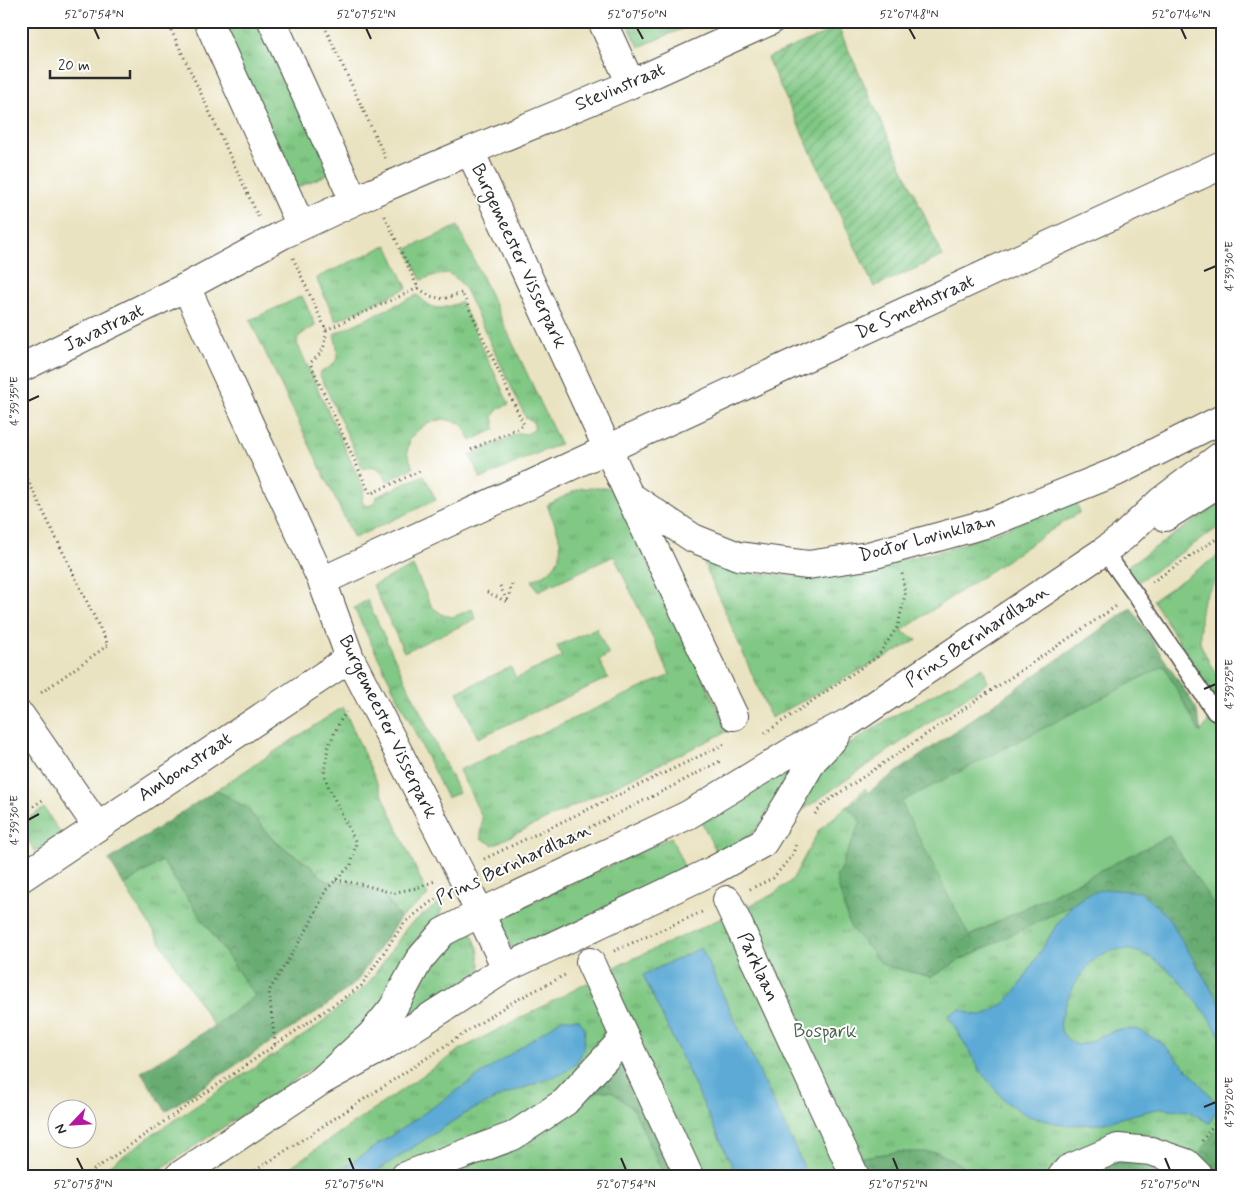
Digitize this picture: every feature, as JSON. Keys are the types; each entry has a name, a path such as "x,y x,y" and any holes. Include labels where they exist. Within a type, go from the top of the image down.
{"street":[{"path":"208,21 284,234"},
{"path":"272,21 375,192"},
{"path":"602,21 631,84"},
{"name":"Stevinstraat","path":"470,151 631,84 770,21"},
{"name":"Burgemeester Visserpark","path":"506,968 463,877 350,658 322,581 186,287 284,234 470,151 629,495 733,728"},
{"name":"De Smethstraat","path":"608,449 1222,165"},
{"name":"Javastraat","path":"21,368 186,287"},
{"name":"Doctor Lovinklaan","path":"629,495 694,538 738,556 808,566 868,556 989,523 1116,472 1222,419"},
{"path":"322,581 608,449"},
{"name":"Prins Bernhardlaan","path":"1113,544 1161,501 1222,455"},
{"name":"Prins Bernhardlaan","path":"321,1081 371,1035 393,1008 419,960 443,932 688,815 793,751 851,721 1113,544 1169,515 1222,481"},
{"name":"Ambonstraat","path":"21,878 350,658"},
{"path":"29,706 97,826"},
{"name":"Prins Bernhardlaan","path":"179,1176 321,1081 383,1047 506,968 714,870 763,843 813,760 851,721"},
{"name":"Parklaan","path":"727,900 855,1176"},
{"path":"590,962 689,1176"},
{"path":"405,1176 513,1136 565,1102 625,1037"},
{"path":"1062,1176 1068,1169 1118,1148 1151,1151 1186,1163 1199,1176"}],"lane":[{"path":"1113,544 1135,594 1215,712 1222,715"}],"path":[{"path":"167,21 284,234 326,330 326,342 323,350 310,363 370,494 422,470"},
{"path":"322,21 375,192 418,288 430,296 443,299 462,294 524,425 468,451"},
{"path":"326,330 418,288"},
{"path":"21,466 108,645 29,706"},
{"path":"760,737 877,657 898,626 905,594 898,548"},
{"path":"507,602 512,581"},
{"path":"500,586 507,602"},
{"path":"487,592 507,602"},
{"path":"275,1044 268,991 309,926 326,890 351,865 356,843 324,774 328,747 340,721 366,688"},
{"path":"336,880 392,893 463,877 733,728"},
{"name":"Prins Bernhardlaan","path":"84,1176 361,986 404,923 463,877 533,854 674,786 729,756"},
{"path":"674,786 688,815"},
{"path":"1211,1129 1222,1113"}],"green space":[{"path":"216,21 264,21 335,171 292,190"},
{"path":"626,21 701,21 639,47"},
{"path":"838,27 943,256 874,287 767,58"},
{"path":"458,226 560,444 481,479 470,455 519,433 527,434 535,429 533,422 526,418 464,287 456,278 448,273 421,280 407,249"},
{"path":"387,245 407,288 336,321 316,278"},
{"path":"417,295 433,307 438,308 461,302 509,404 498,409 493,417 495,429 471,441 460,423 444,419 428,423 410,439 407,452 413,468 387,481 379,469 372,466 363,469 319,373 332,365 337,358 338,353 334,334"},
{"path":"302,296 316,326 298,337 297,343 364,490 363,504 368,506 374,504 376,497 424,475 436,500 354,538 250,320"},
{"path":"581,488 615,488 728,731 493,845 481,838 482,817 459,770 670,675 614,556 538,591 532,580 547,573 555,566 559,558 560,540 547,505"},
{"path":"1076,501 1080,512 901,631 917,640 771,718 701,556 756,574 826,577 945,550"},
{"path":"1222,502 1222,525 1135,584 1125,568"},
{"path":"1222,553 1222,574 1219,575 1203,600 1200,618 1200,643 1210,664 1222,680 1222,695 1212,695 1153,600"},
{"path":"413,566 432,607 443,615 453,617 472,609 476,619 404,652 373,585"},
{"path":"367,600 459,793 447,798 354,608"},
{"path":"1131,608 1196,708 1203,740 1164,666 901,802 970,936 1169,836 1222,917 1222,1007 1167,916 1086,895 1072,905 958,961 931,977 883,965 850,927 836,878 861,821 847,807"},
{"path":"596,628 609,655 599,660 608,678 478,738 457,692 511,667 516,678 562,657 557,646"},
{"path":"1164,666 1200,733 1215,712 1222,706 1222,917 1169,836 969,936 901,802"},
{"path":"983,667 988,682 803,810 815,778 844,748 888,719"},
{"path":"343,707 428,896 400,918 383,895 352,883 326,881 311,866 271,838 247,808 216,790"},
{"path":"802,755 755,832 717,854 702,823"},
{"name":"Bospark","path":"865,788 946,950 1167,845 1222,929 1222,1176 277,1176 461,1049 591,981 602,973 772,895 792,880 819,830"},
{"path":"216,790 247,808 274,841 311,866 326,881 352,883 383,895 400,918 356,982 324,1007 166,1111 141,1072 214,1026 255,996 162,861 124,885 109,860"},
{"path":"44,808 61,834 35,851 25,836 21,838 21,823"},
{"path":"671,837 686,871 513,951 499,918"},
{"path":"162,861 256,996 214,1026 124,885"},
{"path":"445,901 436,924 386,998 350,1038 324,1060 150,1176 95,1176 155,1133 315,1028 368,984 408,926 436,905"},
{"path":"470,930 478,948 481,971 397,1025 429,962 452,942"},
{"path":"622,1047 681,1176 664,1176 634,1110 611,1091 584,1092"},
{"path":"1216,1131 1222,1136 1222,1176 1206,1176 1193,1162"},
{"path":"897,1152 937,1152 981,1176 863,1176 856,1158"},
{"path":"1119,1154 1189,1176 1067,1176"}],"water":[{"path":"1104,889 1141,892 1167,916 1222,1007 1222,1039 1201,1006 1171,972 1154,959 1136,951 1117,950 1098,957 1082,974 1072,990 1062,1014 1060,1026 1062,1033 1077,1045 1088,1043 1117,1030 1137,1029 1162,1043 1220,1107 1209,1123 1188,1111 1161,1108 1101,1124 1063,1125 1028,1116 1006,1102 981,1072 948,1015 960,1009 972,1014 982,1015 991,1012 1006,1002 1019,987 1057,924 1072,905 1086,895"},
{"path":"701,948 804,1167 786,1176 737,1176 643,975"},
{"path":"562,1019 578,1019 585,1028 583,1051 576,1064 562,1074 504,1095 464,1114 369,1176 332,1176"}]}
